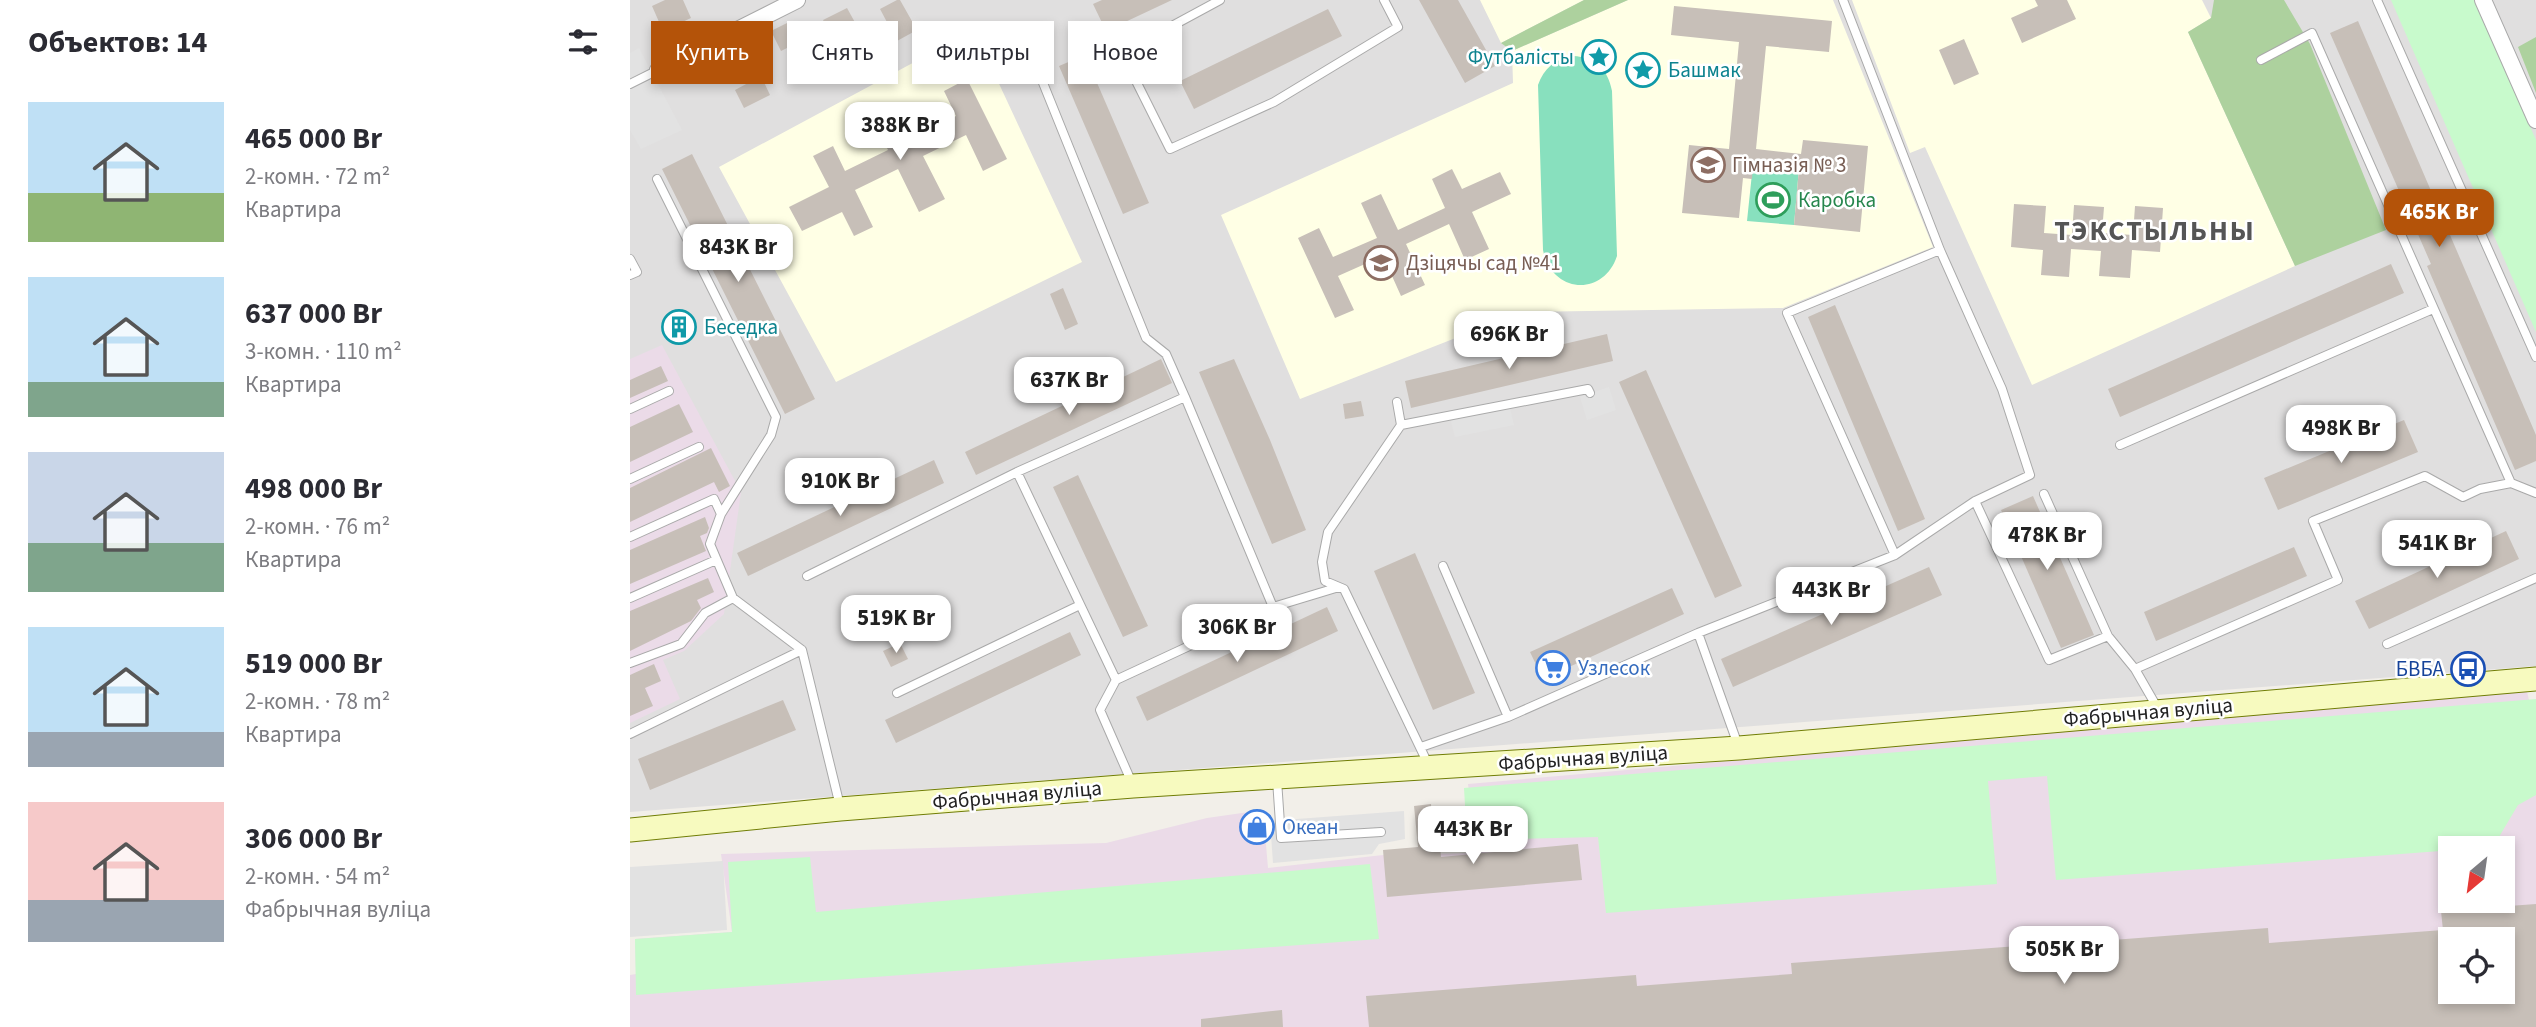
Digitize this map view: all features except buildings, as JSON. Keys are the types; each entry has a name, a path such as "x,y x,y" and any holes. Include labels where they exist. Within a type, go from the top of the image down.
{"main road":[{"name":"Фабрычная вуліца","path":"630,831 840,809 1277,777 1425,757 1739,748 2536,679"}],"street":[{"path":"755,21 797,0"},
{"path":"2483,0 2536,120"}],"lane":[{"path":"1220,0 1122,53 1170,149 1274,102 1398,27 1384,0"},
{"path":"1397,402 1401,425 1328,532 1322,562 1325,581 1344,589 1425,757 1698,633 1895,555 1975,500 2030,475 2002,389 1940,250 1843,0"},
{"path":"2377,0 2536,357"},
{"path":"2261,60 2312,33 2511,483"},
{"path":"630,84 651,74"},
{"path":"1043,84 1146,338 1166,354 1273,607"},
{"path":"657,179 776,417 771,435 722,514 710,544 733,598 802,650 840,809"},
{"path":"1895,555 1787,313 1940,250"},
{"path":"630,259 637,272 630,275"},
{"path":"2120,445 2432,309"},
{"path":"1401,425 1588,389 1590,393"},
{"path":"630,409 669,391"},
{"path":"807,576 1017,472 1185,397"},
{"path":"630,479 699,447"},
{"path":"1017,472 1116,680"},
{"path":"2135,669 2338,580 2313,521 2426,476 2463,497 2480,489 2511,483 2536,493"},
{"path":"2044,494 2108,636 2135,669 2159,712"},
{"path":"630,537 714,499 722,514"},
{"path":"1975,500 2049,660 2108,636"},
{"path":"630,598 716,559"},
{"path":"1443,566 1508,717"},
{"path":"2387,644 2536,578"},
{"path":"1133,786 1100,710 1116,680 1273,607 1339,587"},
{"path":"630,663 681,644 705,613 733,598"},
{"path":"897,693 1080,605"},
{"path":"1698,633 1739,748"},
{"path":"630,734 802,650"},
{"path":"1277,777 1281,838 1381,832"}],"shaded area":[{"name":"ТЭКСТЫЛЬНЫ","path":"630,0 2536,0 2536,666 630,812"},
{"path":"1480,0 1584,0 1501,43"},
{"name":"Гімназія № 3","path":"1628,0 1833,0 1933,247 1783,308 1522,312 1300,399 1221,215 1513,83 1512,51"},
{"path":"1852,0 2202,0 2211,18 2188,32 2295,266 2032,385 1925,147 1910,153"},
{"path":"639,48 651,71 651,84 658,84 682,130 641,149 630,130 630,53"},
{"path":"912,63 912,84 999,84 1082,262 836,382 719,167 873,84 898,84 898,71"},
{"path":"662,345 741,492 724,614 684,651 663,660 680,699 630,723 630,359"},
{"path":"1609,387 1616,410 1587,420 1580,397"},
{"path":"1509,404 1514,425 1455,437 1450,417"},
{"path":"2527,691 2536,733 2536,1027 630,1027 630,975 636,974 635,939 732,932 721,854 1106,843 1207,818 1263,810 1268,868 1383,855 1478,853 1468,784"},
{"path":"1404,811 1405,839 1379,844 1372,854 1273,863 1270,821"},
{"path":"723,861 727,930 630,937 630,867"}],"green space":[{"path":"1584,0 1628,0 1512,51 1501,43"},
{"path":"2214,0 2284,0 2310,44 2386,230 2295,266 2188,32 2211,18"},
{"path":"2391,0 2474,0 2536,140 2536,332"},
{"path":"2536,37 2536,93 2518,47"},
{"path":"1573,56 1588,59 1599,66 1607,76 1612,91 1617,256 1610,270 1601,279 1578,285 1566,282 1556,275 1543,250 1538,85 1551,65"},
{"name":"Каробка","path":"1753,164 1799,168 1794,225 1747,221"},
{"path":"2536,699 2536,795 2518,805 2500,836 2438,836 2438,851 2056,880 2047,776 1988,781 1997,884 1606,913 1598,837 1467,840 1464,788"},
{"path":"810,857 816,912 1370,864 1379,939 636,995 635,939 732,932 728,862"}],"place":[{"name":"Футбалісты","path":"1599,57"},
{"name":"Башмак","path":"1643,70"},
{"name":"Гімназія № 3","path":"1708,165"},
{"name":"Каробка","path":"1773,200"},
{"name":"Дзіцячы сад №41","path":"1381,263"},
{"name":"Беседка","path":"679,327"},
{"name":"Узлесок","path":"1553,668"},
{"name":"БВБА","path":"2468,669"},
{"name":"Океан","path":"1257,827"}],"district":[{"name":"ТЭКСТЫЛЬНЫ","path":"2155,231"}]}
